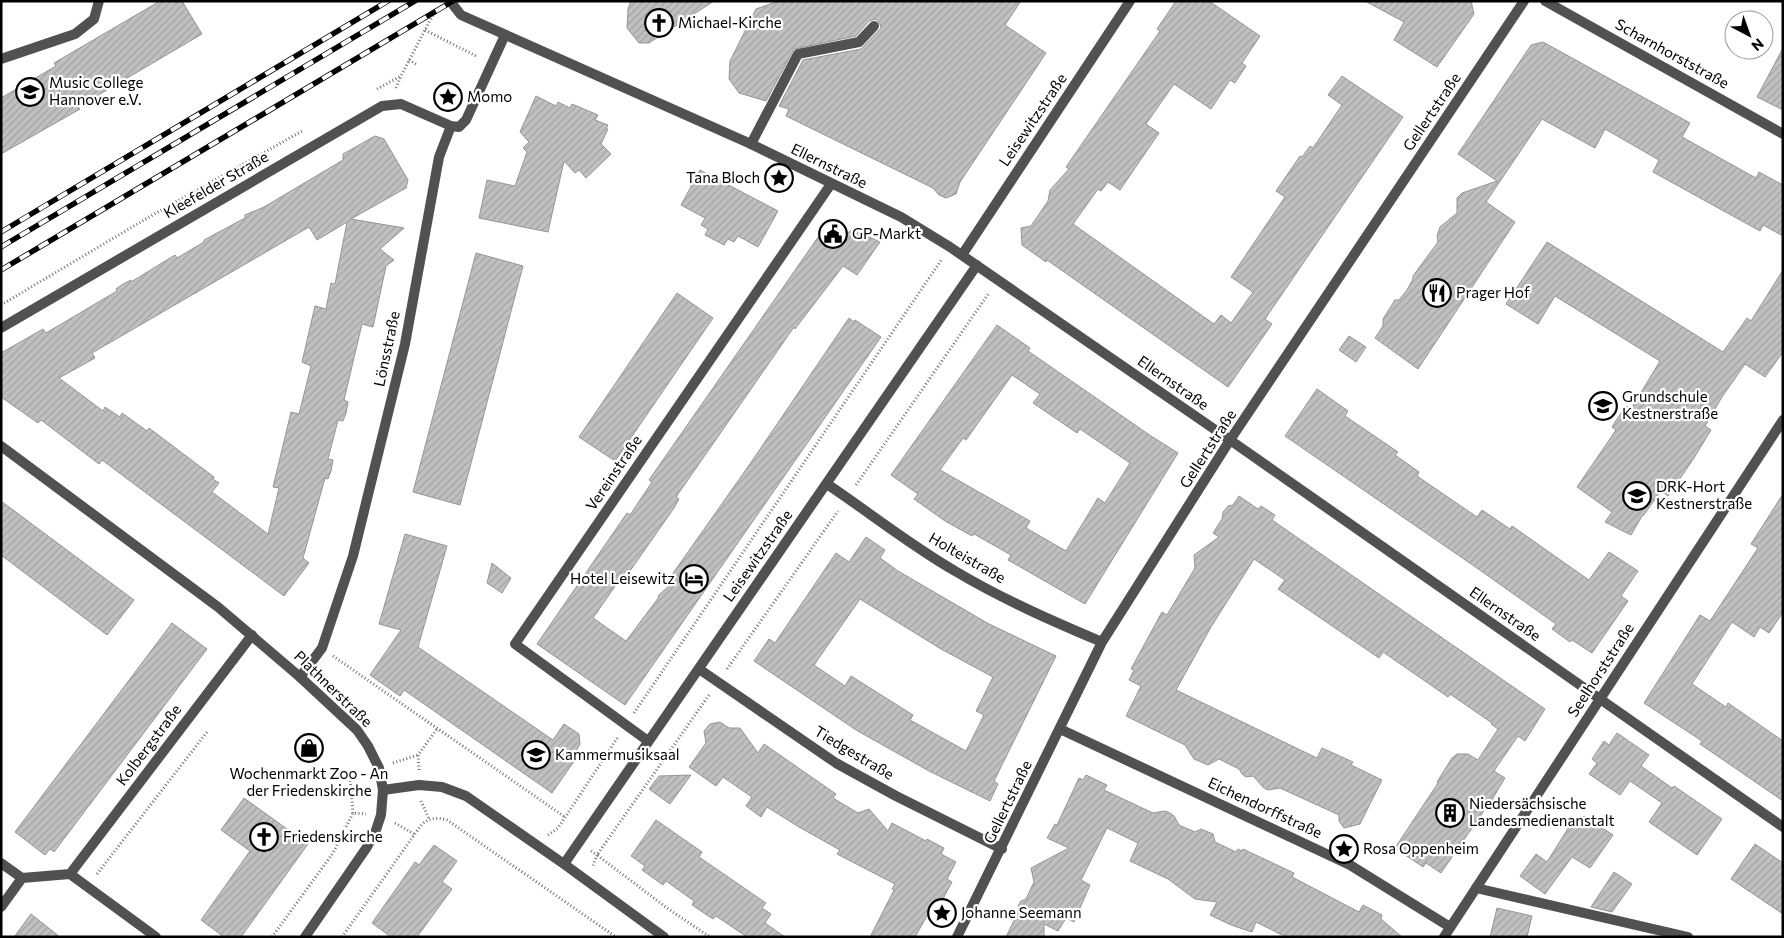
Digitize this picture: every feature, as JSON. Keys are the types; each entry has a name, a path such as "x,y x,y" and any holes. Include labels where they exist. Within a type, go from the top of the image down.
{"street":[{"path":"1,59 75,34 94,19 99,1"},
{"name":"Ellernstraße","path":"450,1 462,15 751,144 900,217 950,247 1230,440 1783,827"},
{"name":"Leisewitzstraße","path":"962,255 1130,1"},
{"name":"Gellertstraße","path":"957,937 1002,849 1102,642 1230,440 1524,1"},
{"name":"Scharnhorststraße","path":"1545,1 1783,134"},
{"path":"751,144 798,54 859,42 874,26"},
{"path":"386,105 401,104 451,126 459,127 466,120 505,35"},
{"name":"Kleefelder Straße","path":"1,328 386,105"},
{"name":"Lönsstraße","path":"300,677 322,648 353,556 405,344 439,157 451,126"},
{"name":"Vereinstraße","path":"648,741 515,644 831,184"},
{"name":"Leisewitzstraße","path":"564,864 978,266"},
{"name":"Seelhorststraße","path":"1444,937 1783,420"},
{"name":"Plathnerstraße","path":"1,446 218,607 300,677 357,730 368,746 379,768 383,790 381,815 367,848 305,937"},
{"name":"Holteistraße","path":"827,484 891,530 956,572 1041,616 1102,642"},
{"name":"Kolbergstraße","path":"70,874 252,635"},
{"name":"Tiedgestraße","path":"699,669 836,763 896,796 1002,849"},
{"name":"Eichendorffstraße","path":"1060,729 1350,865 1450,927"},
{"path":"383,790 419,785 442,787 466,796 664,937"},
{"path":"1,863 22,878 70,874 156,937"},
{"path":"1,907 22,878"},
{"path":"1476,888 1688,937"},
{"path":"645,937 651,928"}],"path":[{"path":"386,105 441,1"},
{"path":"425,30 453,46 492,64"},
{"path":"409,60 416,64"},
{"path":"375,90 401,76"},
{"path":"1,305 149,217 306,129"},
{"path":"535,844 558,828 950,247"},
{"path":"710,937 667,908 597,855 998,280"},
{"path":"322,648 565,817"},
{"path":"88,886 207,732"},
{"path":"272,937 333,853 353,812 381,815 414,834"},
{"path":"342,937 422,824 429,819 440,818 447,820 616,937"}],"building":[{"path":"160,1 182,1 202,34 78,107 80,109 1,154 1,98 56,66 54,63"},
{"name":"Michael-Kirche","path":"631,1 714,1 649,43 639,43 627,28 628,9"},
{"path":"779,1 1021,1 1005,25 1046,53 960,182 956,194 946,198 939,195 933,188 786,116 789,109 779,106 803,60 861,49 881,28 876,19 869,21 856,36 794,49 766,101 739,93 729,79 730,61 756,9"},
{"path":"1176,1 1209,1 1260,36 1242,63 1246,66 1235,83 1230,80 1211,109 1174,84 1146,124 1159,133 1120,190 1108,182 1101,191 1098,189 1073,224 1214,324 1221,315 1231,323 1253,292 1231,277 1285,197 1276,191 1300,156 1302,157 1310,146 1313,148 1342,105 1328,95 1342,76 1403,117 1265,319 1272,324 1228,387 1047,260 1046,262 1022,245 1021,228 1031,226 1048,201 1050,190 1069,169 1066,167 1160,31 1157,29"},
{"path":"1365,1 1471,1 1474,14 1437,67 1394,40 1404,22"},
{"path":"1543,42 1690,123 1682,137 1756,178 1759,172 1783,185 1783,236 1763,225 1760,231 1653,172 1659,160 1605,129 1595,148 1542,119 1486,202 1515,222 1418,369 1375,338 1383,326 1383,319 1395,300 1399,300 1407,290 1413,276 1438,242 1437,236 1440,227 1457,213 1457,198 1462,193 1497,181 1458,154 1531,45"},
{"path":"1783,48 1783,110 1757,97"},
{"path":"536,96 556,106 558,102 570,108 572,104 598,115 595,120 608,125 601,144 611,154 586,178 579,170 575,173 564,161 548,232 479,218 487,180 515,186 527,152 523,148 529,142 520,132"},
{"path":"375,136 384,139 408,180 406,188 351,219 404,228 380,249 394,260 386,266 373,327 362,324 344,400 348,402 346,413 343,421 338,420 328,459 333,460 331,471 328,479 325,478 303,558 309,563 284,596 102,460 99,464 41,420 38,423 1,397 1,353 43,329 46,333 117,291 116,289 123,284 131,280 131,282 175,255 177,258 204,242 204,240 245,218 245,215 264,207 343,160 343,154","holes":["347,222 335,284 331,283 326,309 315,306 302,362 311,366 299,414 291,412 273,487 279,488 268,534 212,492 219,483 213,479 214,477 149,428 147,431 122,413 120,417 105,407 103,411 59,378 95,358 92,353 309,227 317,240"]},
{"path":"700,170 778,211 758,247 738,236 734,242 728,239 724,245 705,235 708,229 701,225 705,218 681,205"},
{"path":"830,220 848,233 856,231 880,242 857,275 843,266 795,329 794,327 676,497 679,499 674,508 630,571 627,569 593,618 626,641 658,596 673,582 669,579 849,318 881,337 625,705 537,644 627,513 630,515 652,482 649,480"},
{"path":"1547,242 1723,352 1747,318 1751,321 1783,270 1783,352 1765,377 1745,364 1705,426 1711,430 1694,458 1668,496 1661,491 1642,516 1631,535 1605,522 1612,512 1577,487 1616,430 1612,427 1617,419 1626,406 1631,409 1660,361 1555,296 1538,324 1506,304"},
{"path":"476,253 523,266 460,505 413,492"},
{"path":"677,293 713,318 615,461 579,437"},
{"path":"997,325 1030,348 1028,351 1178,453 1085,604 1008,560 1011,555 974,534 972,536 945,521 914,499 918,494 891,475","holes":["1012,375 1040,394 1033,403 1077,433 1080,429 1130,463 1105,503 1098,498 1066,551 1026,528 1030,521 940,470 963,438 966,440"]},
{"path":"1349,336 1366,347 1356,362 1339,350"},
{"path":"1317,389 1348,411 1345,416 1398,452 1395,455 1419,472 1417,476 1477,517 1482,510 1510,529 1512,526 1589,580 1609,552 1638,571 1621,596 1628,601 1592,653 1572,640 1570,642 1552,629 1556,624 1285,436"},
{"path":"1783,494 1783,612 1769,633 1760,627 1754,637 1732,622 1692,684 1726,707 1728,703 1783,741 1783,801 1700,744 1702,741 1644,703 1700,615 1710,621 1758,548 1751,544"},
{"path":"1239,496 1258,509 1261,506 1275,515 1272,520 1545,709 1525,741 1518,736 1494,771 1505,778 1493,798 1493,803 1488,805 1441,873 1426,863 1423,867 1395,848 1438,783 1452,758 1457,754 1468,754 1478,760 1498,729 1450,694 1448,697 1383,652 1379,658 1278,589 1285,580 1254,559 1211,627 1176,690 1317,758 1322,748 1353,762 1351,765 1382,780 1360,824 1344,828 1339,821 1339,815 1280,788 1268,790 1253,776 1246,777 1239,769 1219,759 1208,765 1194,759 1185,745 1126,716 1141,686 1129,680 1134,670 1131,669 1162,612 1167,615 1195,568 1194,555 1219,537 1213,533 1222,519 1223,512 1228,506 1233,505"},
{"path":"1,501 134,600 107,635 1,555"},
{"path":"405,534 447,546 418,647 553,740 564,724 579,734 580,744 574,755 577,757 552,793 404,690 400,696 370,675 401,630 379,624"},
{"path":"866,537 885,550 880,558 898,571 989,624 1056,656 994,781 998,784 990,801 929,771 856,730 754,661 769,639 775,643 836,553 849,562","holes":["860,599 941,649 993,677 976,711 984,715 966,751 910,720 913,715 851,676 845,686 814,665"]},
{"path":"492,563 511,578 502,593 487,583"},
{"path":"172,623 207,649 54,852 50,849 45,855 15,832"},
{"path":"720,722 729,728 740,728 758,753 764,744 836,794 833,798 858,813 869,809 888,831 892,823 944,848 941,854 956,862 947,879 952,882 936,912 931,909 915,937 870,937 894,890 892,889 895,884 837,854 840,850 767,807 761,817 746,806 752,797 723,777 716,786 689,767 706,743 704,731 710,724"},
{"path":"1617,733 1649,755 1641,766 1722,819 1697,855 1649,822 1662,803 1630,781 1620,795 1589,774 1597,763 1592,759 1604,741 1609,745"},
{"path":"691,775 670,804 649,789 659,776"},
{"path":"1086,775 1107,785 1104,790 1153,813 1165,811 1170,813 1179,825 1195,832 1201,829 1213,834 1215,842 1236,852 1238,849 1242,851 1243,849 1294,873 1292,877 1359,912 1363,905 1382,915 1381,919 1402,937 1286,937 1256,922 1252,932 1231,925 1210,915 1217,902 1195,899 1168,879 1130,861 1138,843 1107,828 1081,880 1090,885 1074,922 1066,918 1058,931 1044,924 1044,937 1006,937 1019,910 1018,906 1021,901 1026,899 1034,882 1031,868 1069,848 1047,838 1055,824 1057,825 1079,778 1083,780"},
{"path":"244,798 308,844 241,937 224,937 201,920 250,851 221,830"},
{"path":"1584,816 1613,835 1590,868 1572,857 1545,894 1520,876 1536,854 1547,862 1572,822 1577,826"},
{"path":"656,820 702,852 699,857 766,903 762,908 771,914 765,923 785,937 747,937 716,916 713,919 692,905 694,901 666,881 663,885 642,870 645,866 631,856"},
{"path":"1755,844 1783,863 1783,914 1731,879"},
{"path":"434,845 457,861 442,882 452,889 417,937 391,937 372,923 415,862 419,865"},
{"path":"1614,872 1632,884 1612,912 1591,907"},
{"path":"1497,908 1532,916 1527,937 1490,937"},
{"path":"31,914 60,937 14,937"}],"railway":[{"path":"1,232 388,1"},
{"path":"1,247 415,1"},
{"path":"1,270 453,1"}],"place":[{"name":"Michael-Kirche","path":"659,23"},
{"name":"Music College Hannover e.V.","path":"30,92"},
{"name":"Momo","path":"448,97"},
{"name":"Tana Bloch","path":"779,178"},
{"name":"GP-Markt","path":"833,234"},
{"name":"Prager Hof","path":"1437,293"},
{"name":"Grundschule Kestnerstraße","path":"1603,406"},
{"name":"DRK-Hort Kestnerstraße","path":"1637,496"},
{"name":"Hotel Leisewitz","path":"694,579"},
{"name":"Wochenmarkt Zoo - An der Friedenskirche","path":"309,748"},
{"name":"Kammermusiksaal","path":"536,755"},
{"name":"Niedersächsische Landesmedienanstalt","path":"1450,813"},
{"name":"Friedenskirche","path":"264,837"},
{"name":"Rosa Oppenheim","path":"1344,849"},
{"name":"Johanne Seemann","path":"942,913"}]}
